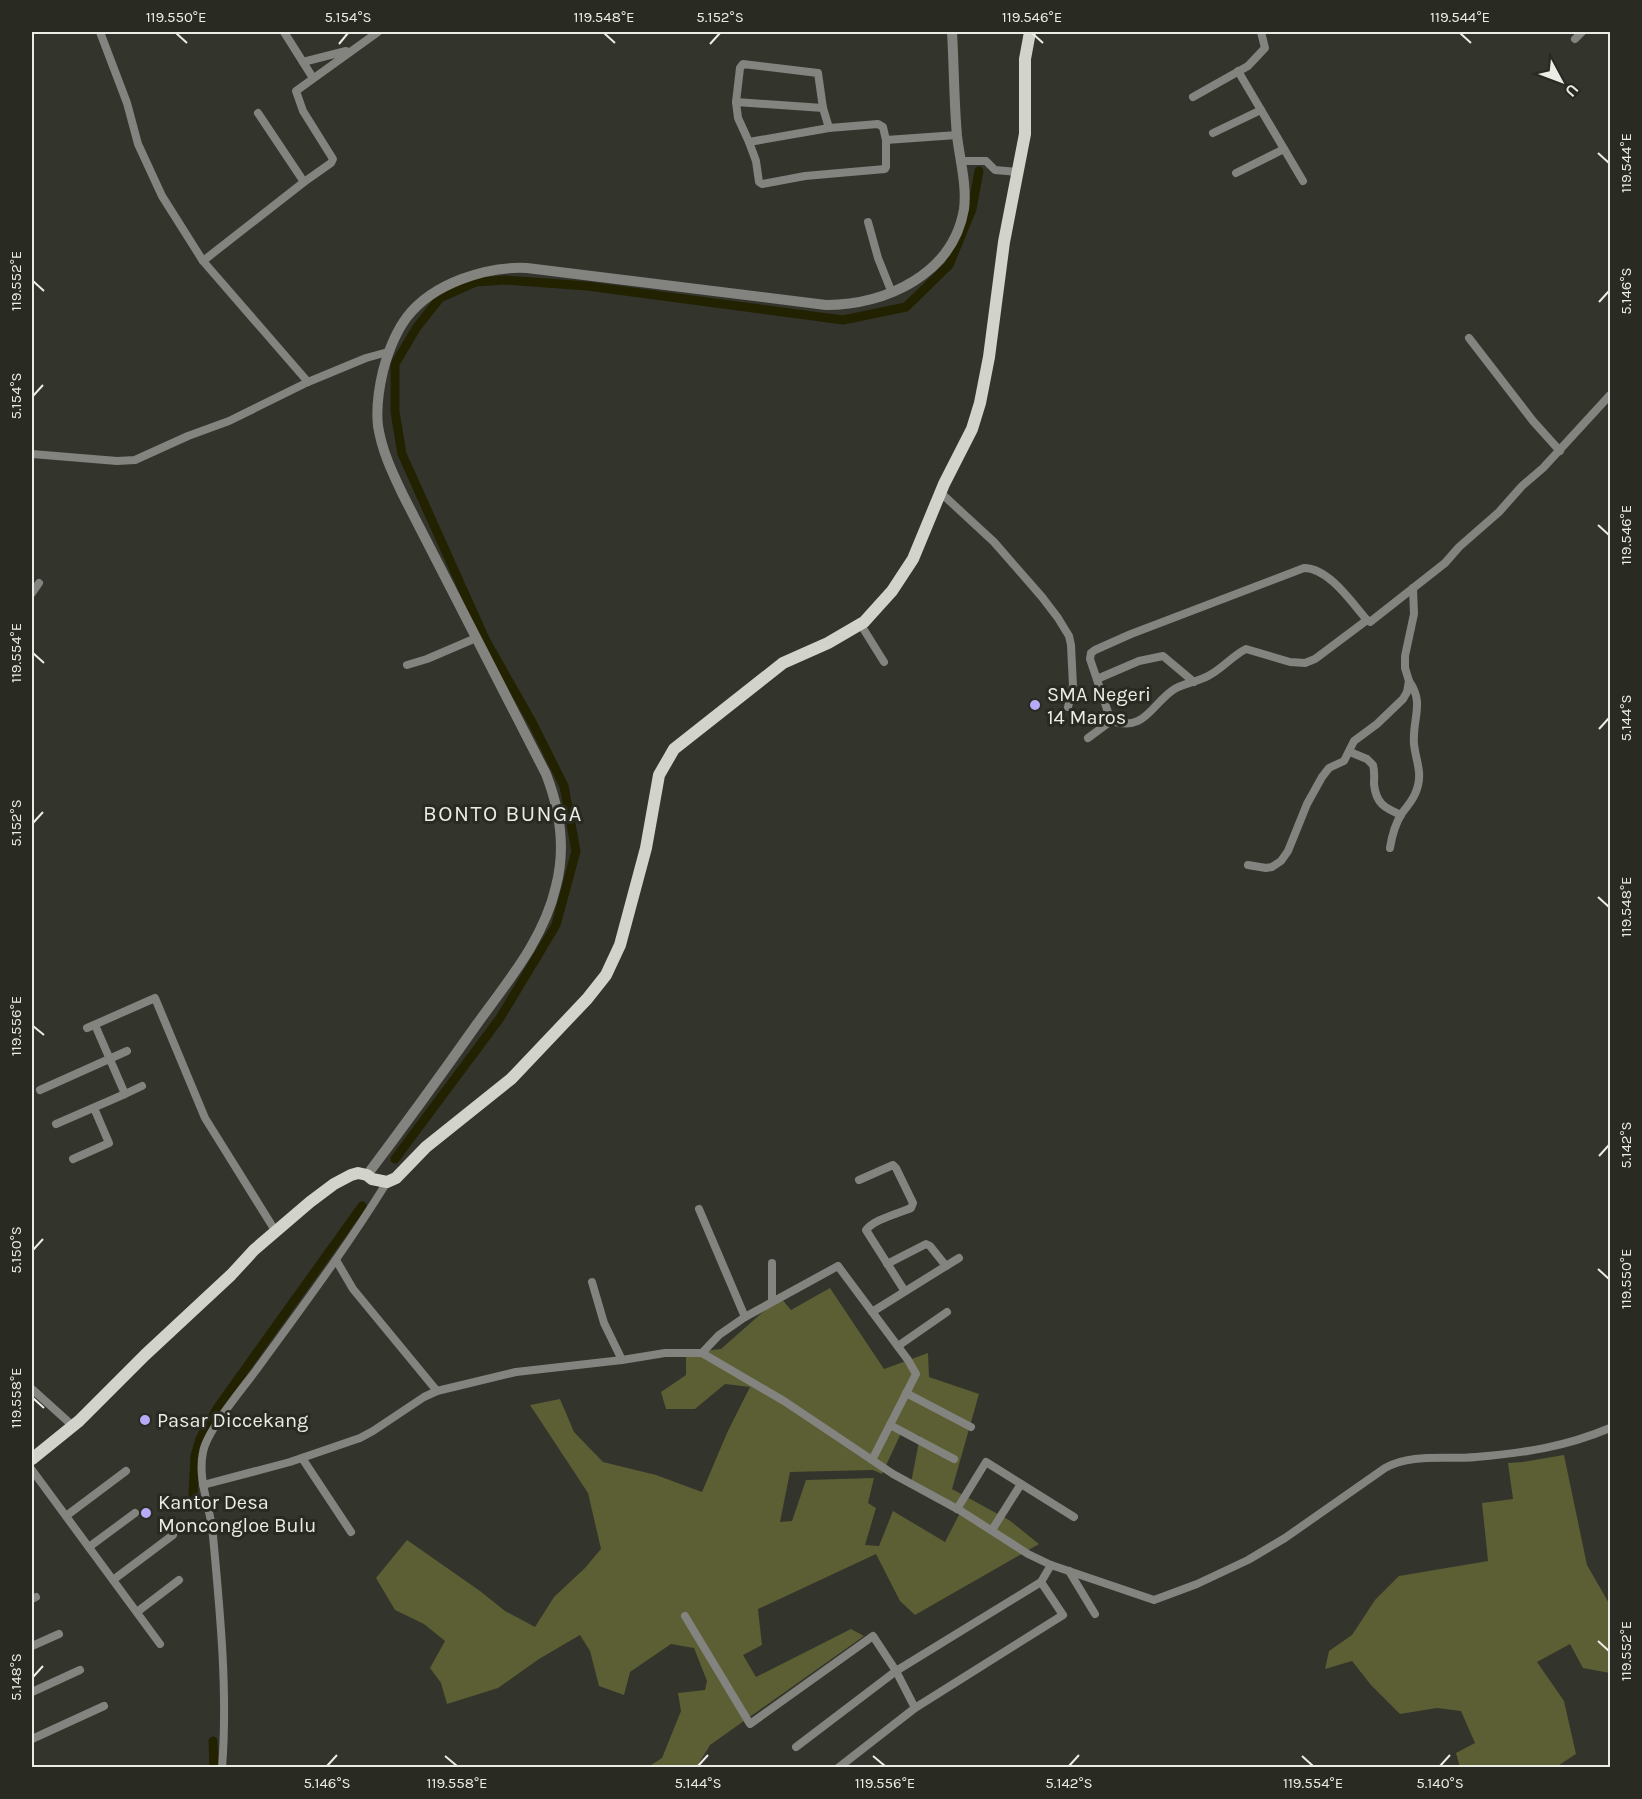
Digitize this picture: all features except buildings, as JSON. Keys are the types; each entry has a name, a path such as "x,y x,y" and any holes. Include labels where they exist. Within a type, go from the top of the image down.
{"main road":[{"path":"32,1459 73,1426 231,1275 254,1250 334,1184 358,1173 387,1182 396,1178 426,1147 511,1079 587,999 606,975 620,945 635,892 646,848 659,775 674,749 783,663 861,625 892,591 910,566 941,493 972,429 980,403 989,357 1004,242 1025,134 1025,59 1030,32"}],"street":[{"path":"100,32 127,103 138,144 162,196 203,261 308,382"},
{"path":"284,32 313,78"},
{"path":"203,261 331,163 333,159 303,111 296,94 298,89 378,32"},
{"path":"367,1176 536,939 556,888 562,854 562,843 551,788 542,766 399,488 384,452 378,425 378,405 380,382 388,352 407,317 423,302 453,282 501,268 527,268 826,305 857,303 892,293 933,267 951,245 964,206 966,161 957,135 952,32"},
{"path":"1193,97 1248,66 1265,48 1261,32"},
{"path":"1575,39 1582,32"},
{"path":"303,62 353,49"},
{"path":"749,142 829,128 879,124 884,128 886,140 885,169 762,184 759,182 755,155 738,121 736,102 741,66 745,64 818,73 823,108 829,128"},
{"path":"1238,71 1303,181"},
{"path":"736,102 823,108"},
{"path":"1213,133 1261,110"},
{"path":"258,113 304,182"},
{"path":"886,140 957,135"},
{"path":"1236,173 1284,149"},
{"path":"966,161 983,160 996,170 1018,172"},
{"path":"868,222 878,258 892,293"},
{"path":"1469,338 1533,421 1560,451"},
{"path":"32,454 117,461 135,460 188,436 229,421 308,382 366,358 388,352"},
{"path":"1088,738 1111,722 1130,725 1148,714 1174,689 1209,676 1246,649 1290,662 1311,661 1367,620 1370,622 1445,563 1560,451 1611,395"},
{"path":"941,493 994,542 1042,597 1069,636 1073,684 1068,707"},
{"path":"1111,722 1090,659 1091,653 1141,630 1304,568 1314,570 1334,582 1367,620"},
{"path":"32,593 39,583"},
{"path":"1390,848 1394,828 1416,793 1420,778 1414,743 1418,703 1415,689 1409,681 1405,668 1405,656 1414,614 1413,588"},
{"path":"861,625 884,662"},
{"path":"406,665 432,657 476,638"},
{"path":"1097,679 1139,661 1162,656 1194,682"},
{"path":"1248,865 1266,868 1281,861 1288,851 1307,804 1322,777 1329,768 1344,761 1354,741 1377,724 1403,699 1407,693 1409,681"},
{"path":"1350,752 1373,765 1379,802 1401,815"},
{"path":"125,1094 110,1059 91,1026 154,998 205,1118 276,1232"},
{"path":"40,1090 127,1051"},
{"path":"56,1124 142,1086"},
{"path":"73,1159 109,1143 94,1108"},
{"path":"859,1180 893,1165 913,1203 911,1208 867,1228 867,1232 904,1290"},
{"path":"222,1767 225,1734 216,1572 212,1524 201,1466 207,1440 336,1260 387,1182"},
{"path":"699,1209 745,1317"},
{"path":"887,1264 926,1244 946,1266"},
{"path":"872,1312 904,1290 959,1258"},
{"path":"336,1260 353,1289 437,1391"},
{"path":"772,1263 772,1301"},
{"path":"702,1353 719,1335 745,1317 838,1266 898,1346 916,1374 872,1460"},
{"path":"592,1282 604,1323 622,1360"},
{"path":"898,1346 947,1312"},
{"path":"203,1485 302,1458 368,1434 437,1391 516,1372 665,1353 702,1353 784,1401 893,1474 957,1509 1028,1554 1051,1565 1150,1599 1160,1599 1248,1560 1285,1538 1397,1462 1414,1459 1494,1456 1544,1449 1579,1440 1611,1428"},
{"path":"32,1389 73,1426"},
{"path":"906,1393 971,1427"},
{"path":"890,1425 954,1459"},
{"path":"302,1458 351,1532"},
{"path":"957,1509 986,1462 1074,1517"},
{"path":"32,1470 160,1644"},
{"path":"66,1516 126,1471"},
{"path":"992,1530 1021,1484"},
{"path":"89,1547 135,1513"},
{"path":"113,1580 173,1535"},
{"path":"796,1747 896,1671 1041,1582 1051,1565"},
{"path":"1069,1571 1095,1614"},
{"path":"137,1612 179,1580"},
{"path":"838,1767 915,1707 1063,1615 1041,1582"},
{"path":"685,1616 750,1724 873,1636 896,1671 915,1707"},
{"path":"32,1646 59,1634"},
{"path":"32,1692 80,1670"},
{"path":"32,1739 104,1706"}],"green space":[{"path":"830,1288 884,1369 928,1353 929,1377 979,1394 952,1489 1009,1520 1039,1544 915,1615 900,1601 876,1554 758,1609 762,1645 743,1655 756,1677 851,1629 864,1636 710,1745 696,1768 648,1767 662,1758 681,1711 678,1693 705,1690 707,1681 694,1648 671,1644 630,1672 624,1695 599,1686 590,1651 580,1635 539,1659 498,1688 447,1704 441,1683 430,1668 445,1641 424,1624 395,1610 376,1578 407,1540 505,1611 535,1627 554,1597 585,1568 601,1549 588,1493 530,1405 560,1399 574,1432 603,1462 656,1475 702,1492 750,1387 725,1384 695,1409 666,1409 661,1392 686,1375 686,1353 721,1349 780,1297 791,1310","holes":["903,1429 920,1436 911,1483 961,1511 945,1542 893,1511 879,1546 865,1545 876,1508 868,1503 874,1478 806,1480 792,1521 780,1522 790,1472 873,1470 882,1474"]},
{"path":"1564,1455 1587,1565 1610,1605 1610,1673 1583,1668 1570,1644 1537,1662 1564,1701 1576,1754 1559,1765 1547,1768 1460,1767 1456,1753 1475,1743 1461,1711 1437,1708 1400,1714 1371,1685 1352,1661 1325,1669 1329,1651 1352,1635 1375,1600 1399,1576 1488,1561 1482,1503 1513,1499 1508,1463"}],"waterway":[{"path":"395,1159 500,1018 556,925 576,851 564,786 532,722 486,641 402,454 395,412 395,364 417,327 440,298 476,282 505,280 587,286 843,320 906,307 949,265 972,209 979,171"},
{"path":"193,1495 195,1456 200,1439 218,1407 362,1206"},
{"path":"213,1741 214,1768"}],"place":[{"name":"SMA Negeri 14 Maros","path":"1035,705"},
{"name":"Pasar Diccekang","path":"145,1420"},
{"name":"Kantor Desa Moncongloe Bulu","path":"146,1513"}],"district":[{"name":"BONTO BUNGA","path":"503,813"}]}
